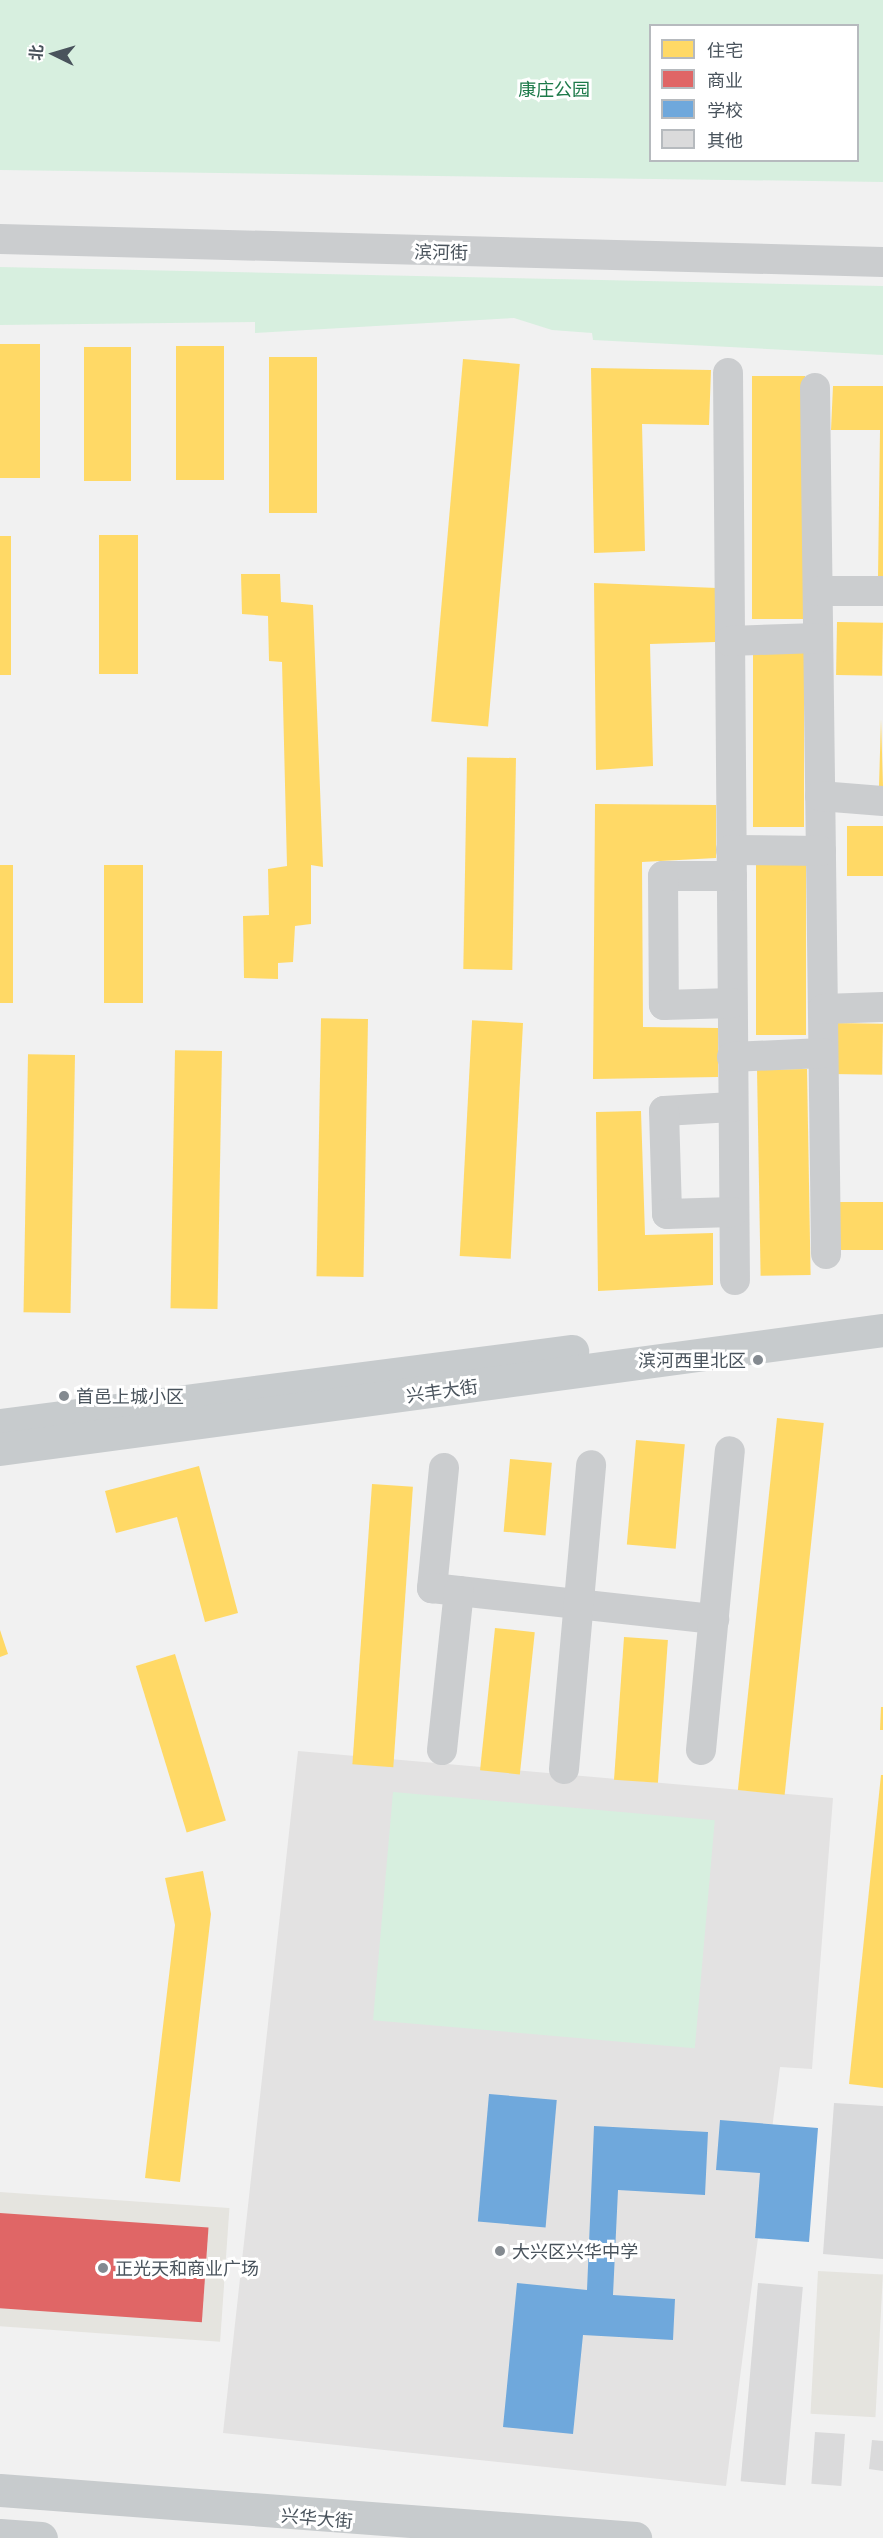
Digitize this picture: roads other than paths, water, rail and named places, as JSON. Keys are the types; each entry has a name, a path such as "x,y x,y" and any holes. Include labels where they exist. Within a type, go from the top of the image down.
{"main road":[{"name":"兴丰大街","path":"0,1425 883,1310"},
{"name":"兴丰大街","path":"0,1449 883,1330"},
{"name":"兴华大街","path":"0,2490 635,2538"},
{"path":"0,2535 41,2538"}],"street":[{"name":"滨河街","path":"0,239 883,262"},
{"path":"728,373 735,1280"},
{"path":"815,388 825,1254"},
{"path":"818,591 883,591"},
{"path":"730,641 818,639"},
{"path":"820,796 883,801"},
{"path":"732,1003 664,1005 663,876 731,863 821,851"},
{"path":"823,1009 883,1007"},
{"path":"732,1057 823,1053"},
{"path":"732,1107 664,1111 667,1214 733,1212"},
{"path":"701,1750 730,1451"},
{"path":"564,1769 591,1465"},
{"path":"444,1468 432,1588 714,1619"},
{"path":"442,1750 459,1591"}],"place":[{"name":"滨河西里北区","path":"758,1360"},
{"name":"首邑上城小区","path":"64,1396"},
{"name":"大兴区兴华中学","path":"500,2251"},
{"name":"正光天和商业广场","path":"103,2268"}],"park label":[{"name":"康庄公园","path":"554,89"}]}
